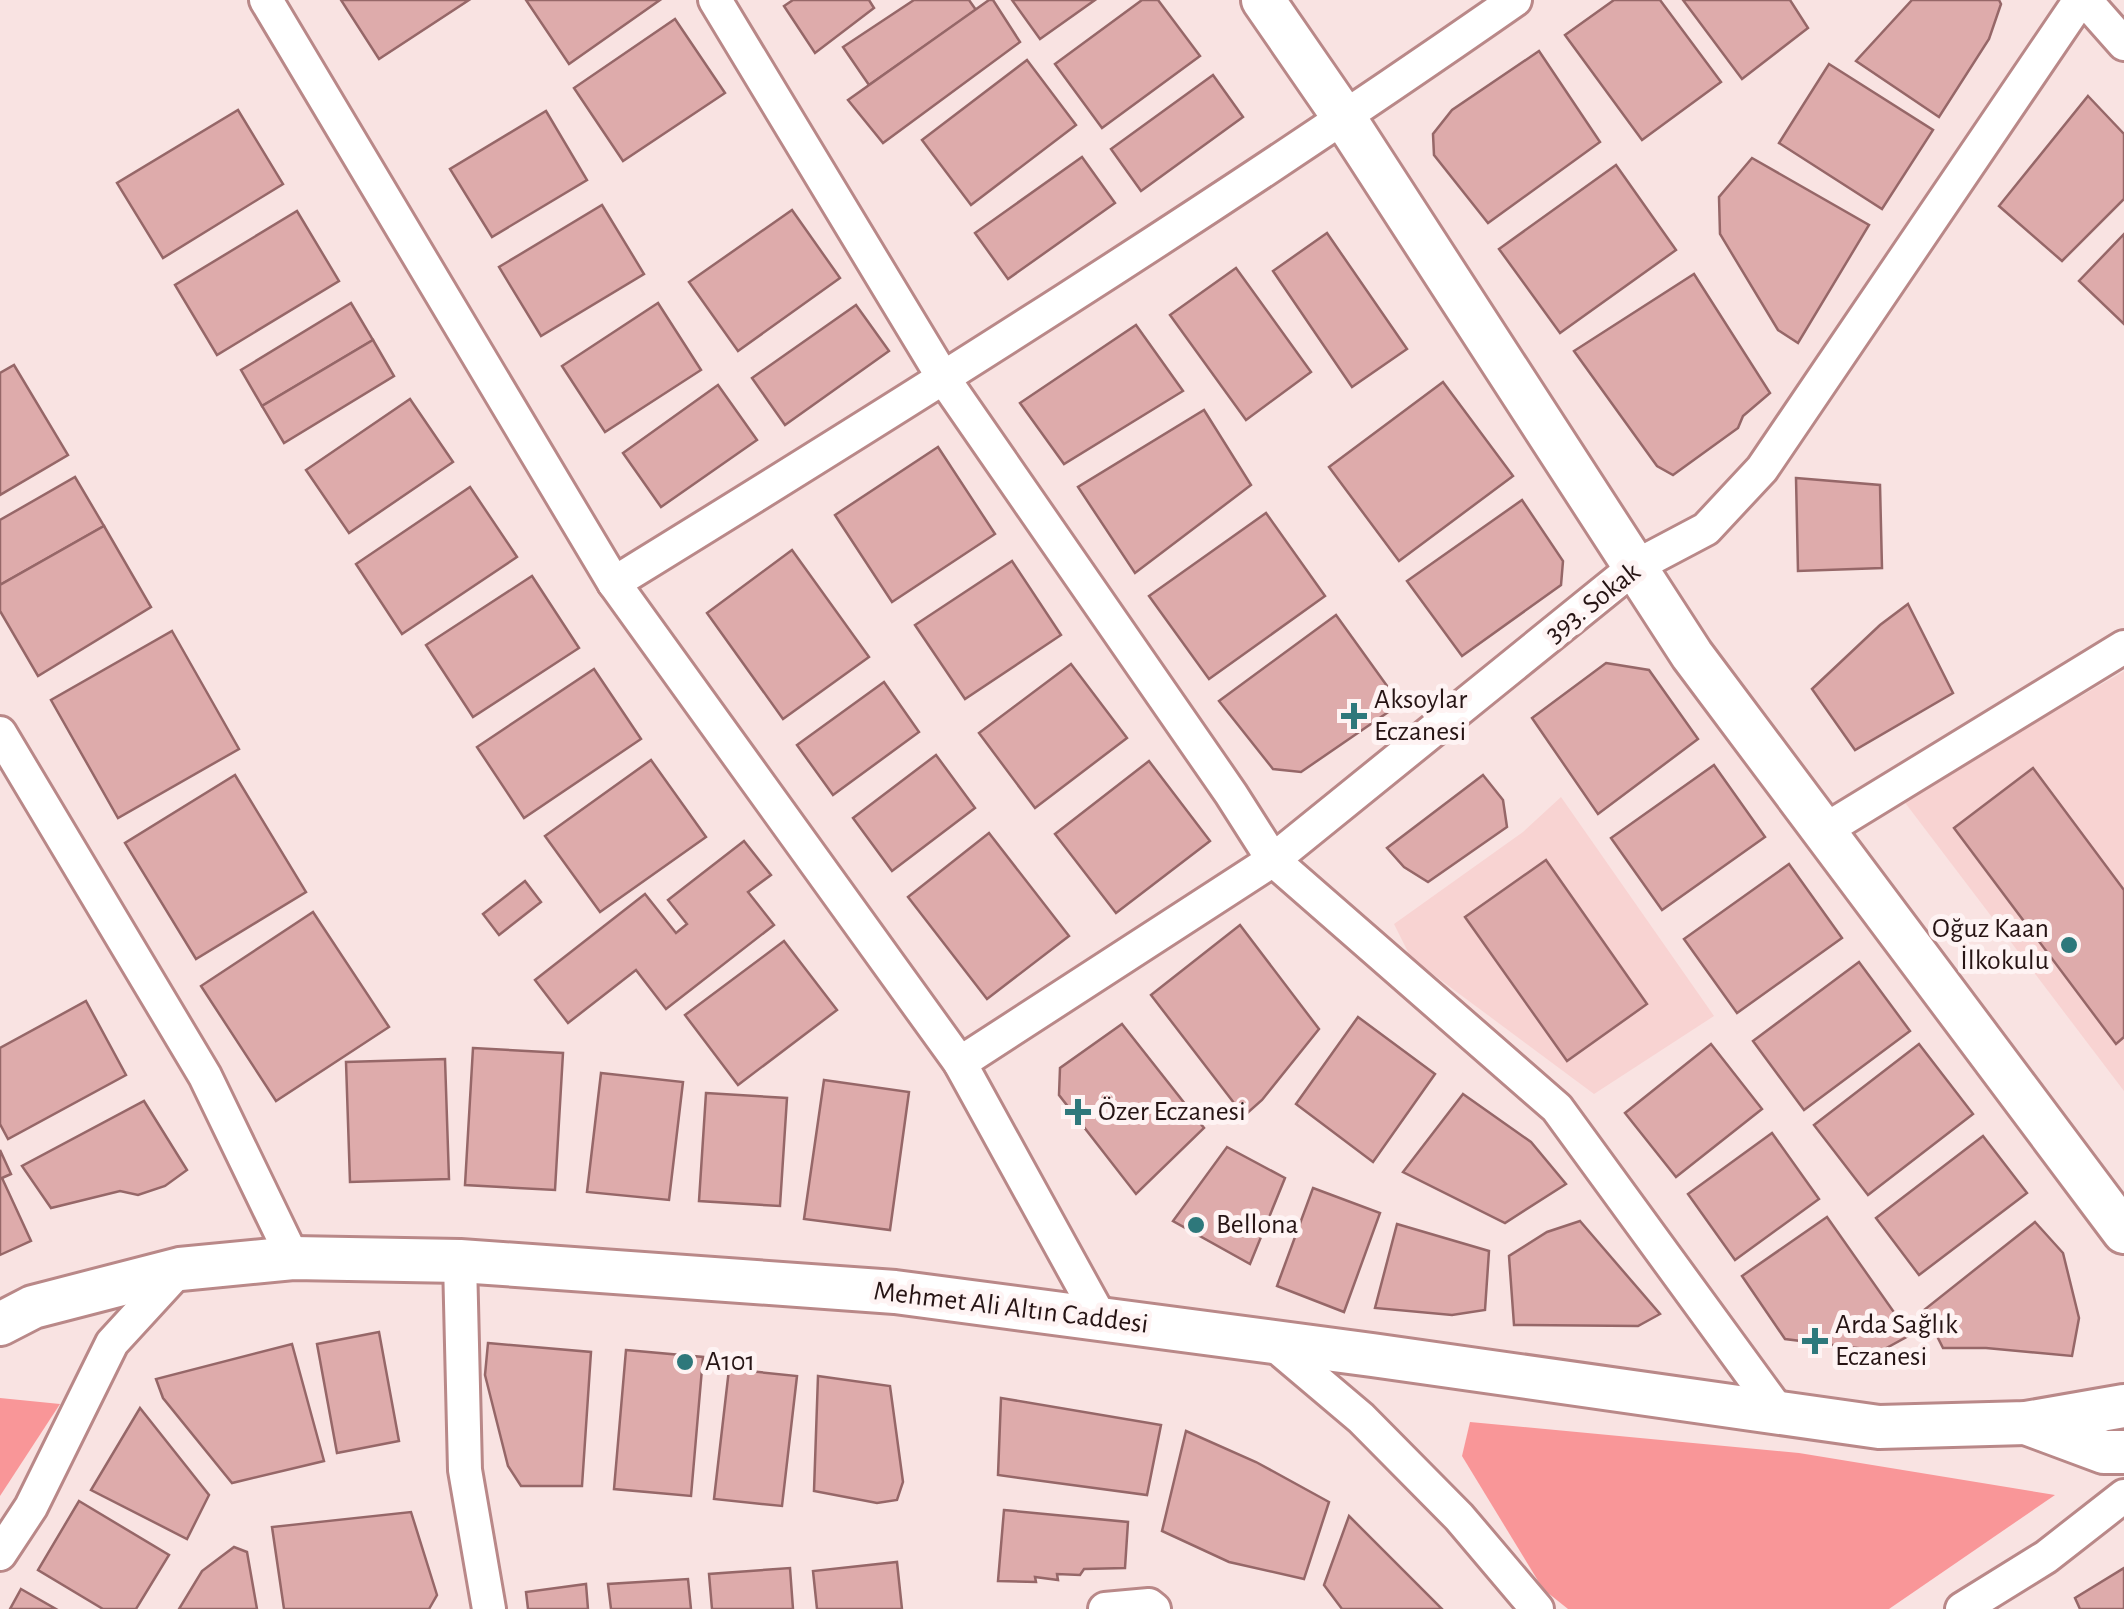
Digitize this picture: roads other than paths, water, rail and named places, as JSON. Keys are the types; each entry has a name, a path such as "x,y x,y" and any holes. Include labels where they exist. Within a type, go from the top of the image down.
{"street":[{"path":"266,0 614,584 960,1063 1101,1319"},
{"path":"714,0 944,380 1231,794 1272,860 1556,1108 1778,1410"},
{"path":"1263,0 1345,119 1692,655 2124,1232"},
{"path":"614,584 944,380 1345,119 1515,0"},
{"path":"2082,0 2124,44"},
{"name":"393. Sokak","path":"960,1063 1272,860 1636,566 1706,529 1762,469 2082,0"},
{"path":"1826,830 2124,646"},
{"path":"0,734 205,1076 294,1258"},
{"name":"Mehmet Ali Altın Caddesi","path":"0,1324 33,1307 180,1269 294,1258 460,1261 894,1292 1778,1410 1879,1427 2026,1423"},
{"path":"460,1261 465,1470 489,1609"},
{"path":"0,1554 31,1506 112,1343 180,1269"},
{"path":"1270,1341 1375,1432 1458,1517 1537,1609"},
{"path":"2026,1423 2124,1406"},
{"path":"2026,1423 2104,1452 2124,1452"},
{"path":"1962,1609 2046,1557 2117,1505"},
{"path":"1105,1609 1154,1609"}],"place":[{"name":"Aksoylar Eczanesi","path":"1354,716"},
{"name":"Oğuz Kaan İlkokulu","path":"2069,945"},
{"name":"Özer Eczanesi","path":"1078,1112"},
{"name":"Bellona","path":"1196,1225"},
{"name":"Arda Sağlık Eczanesi","path":"1815,1341"},
{"name":"A101","path":"685,1362"}]}
